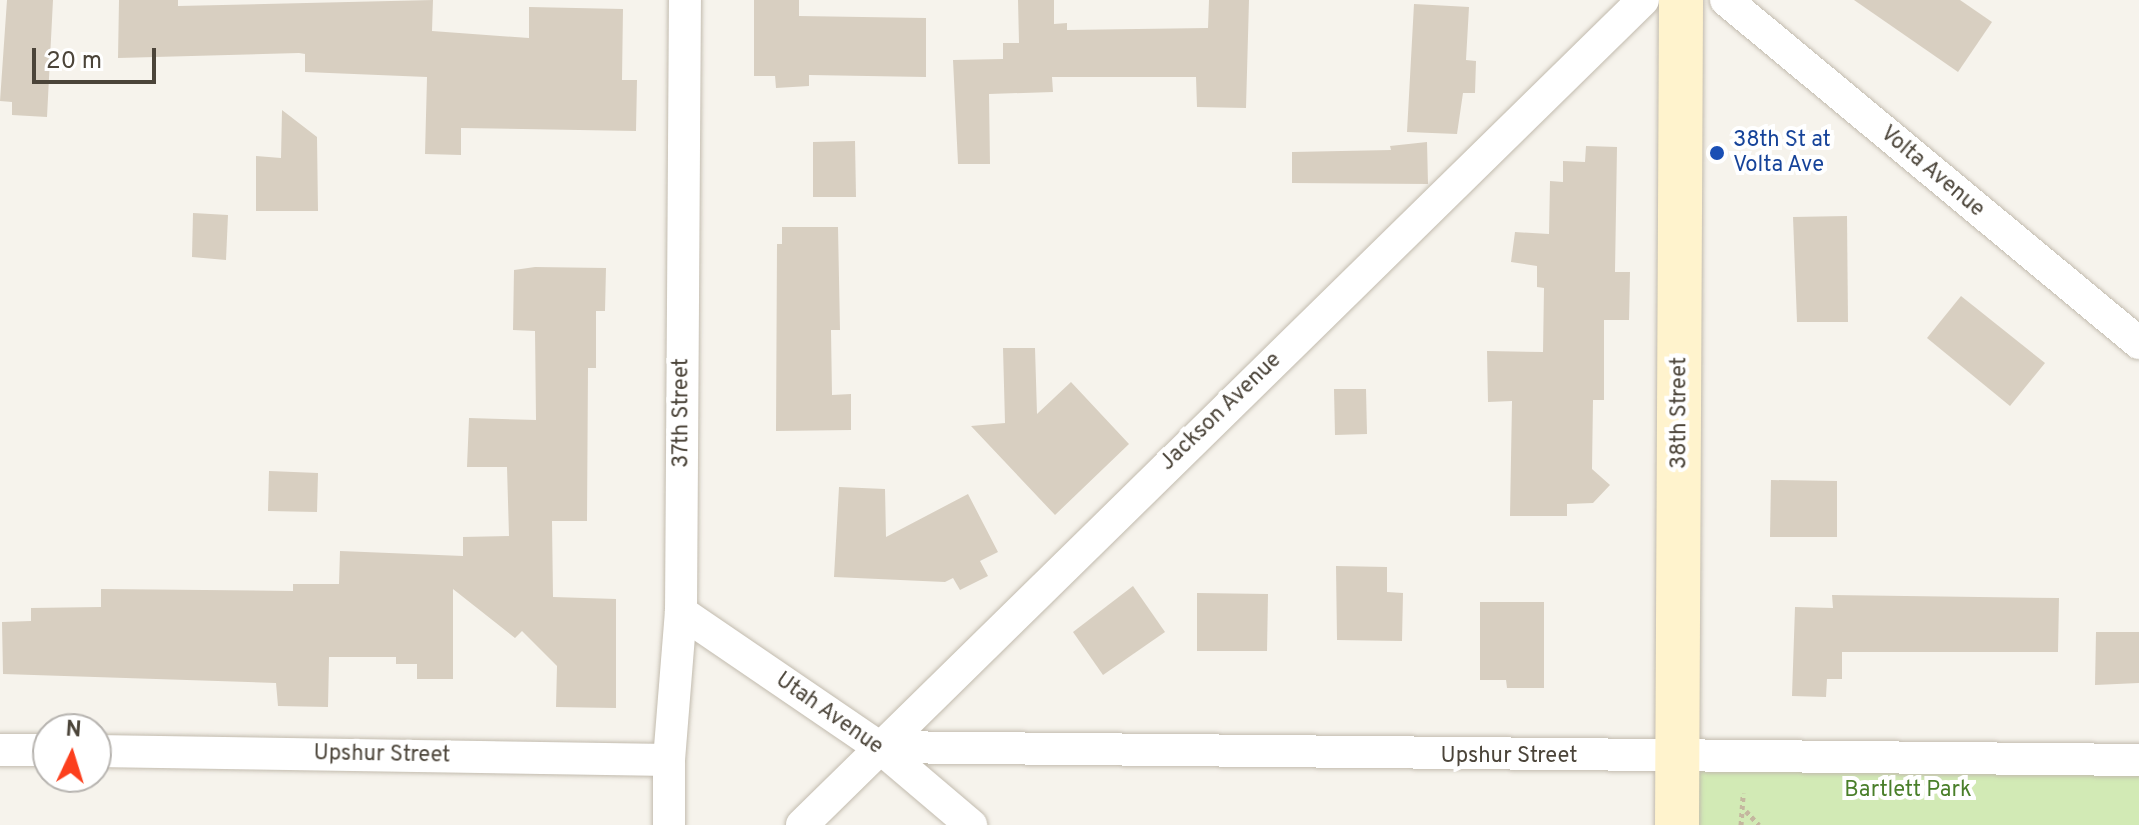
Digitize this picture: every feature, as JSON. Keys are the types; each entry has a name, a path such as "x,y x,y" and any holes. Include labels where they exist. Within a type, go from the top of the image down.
{"main road":[{"name":"38th Street","path":"1677,825 1681,0"}],"street":[{"name":"37th Street","path":"669,825 669,760 681,612 685,0"},
{"name":"Jackson Avenue","path":"802,825 1643,0"},
{"name":"Volta Avenue","path":"1726,0 2139,343"},
{"name":"Utah Avenue","path":"681,612 879,747 971,825"},
{"name":"Upshur Street","path":"879,747 1678,758 2139,760"},
{"path":"0,750 32,750"},
{"name":"Upshur Street","path":"112,751 669,760"}],"path":[{"path":"1745,811 1759,825"}],"green space":[{"name":"Bartlett Park","path":"1678,758 2139,760 2139,825 1677,825"}],"building":[{"path":"7,0 53,0 47,117 12,115 12,102 0,101"},
{"path":"119,0 178,0 178,6 433,0 432,31 529,38 529,7 623,9 622,80 637,80 636,131 461,128 461,155 425,154 427,77 305,72 305,54 299,53 118,58"},
{"path":"754,0 799,0 799,16 926,18 926,77 809,75 809,86 776,88 775,76 754,76"},
{"path":"1018,0 1054,0 1054,24 1067,23 1067,30 1208,28 1209,0 1249,0 1246,108 1197,107 1196,77 1052,77 1053,92 989,94 990,164 958,164 953,60 1003,59 1003,43 1019,43"},
{"path":"1854,0 1960,0 1992,22 1958,72"},
{"path":"1414,4 1469,7 1466,60 1476,61 1475,93 1463,93 1457,134 1407,132"},
{"path":"282,110 317,137 318,211 256,211 256,156 281,158"},
{"path":"855,141 856,197 813,197 813,142"},
{"path":"1427,142 1428,184 1292,183 1292,152 1391,150 1390,146"},
{"path":"1586,146 1617,147 1615,272 1630,272 1629,320 1604,320 1604,400 1593,400 1592,469 1610,485 1593,503 1567,504 1567,516 1510,516 1512,401 1488,402 1487,351 1543,352 1544,288 1537,287 1537,266 1511,262 1515,232 1549,234 1550,181 1563,182 1563,161 1585,162"},
{"path":"193,213 228,215 226,260 192,257"},
{"path":"1847,216 1848,322 1797,322 1793,217"},
{"path":"782,227 838,227 840,330 831,330 832,395 851,394 851,430 776,431 777,244 782,244"},
{"path":"535,267 606,268 605,311 596,311 596,368 588,368 587,521 552,521 553,597 616,599 616,708 556,707 557,666 522,631 515,638 453,589 453,679 417,679 417,664 396,664 396,657 329,657 328,707 278,706 276,683 3,674 2,622 31,621 31,608 101,607 101,589 293,591 293,584 339,584 340,551 463,556 463,537 509,536 507,467 467,467 469,418 536,420 535,331 513,330 514,270"},
{"path":"1961,296 2045,363 2010,406 1927,338"},
{"path":"1003,348 1035,348 1037,414 1071,382 1129,444 1055,515 971,426 1005,423"},
{"path":"1334,389 1366,389 1367,434 1335,435"},
{"path":"269,471 318,473 317,512 268,511"},
{"path":"1771,480 1837,481 1837,537 1770,537"},
{"path":"839,487 885,489 886,537 968,494 998,552 980,561 988,576 960,590 953,578 945,582 834,577"},
{"path":"1336,566 1387,567 1387,592 1403,593 1402,641 1337,640"},
{"path":"1133,586 1165,632 1103,675 1073,632"},
{"path":"1197,593 1268,594 1267,651 1197,651"},
{"path":"1832,595 2059,598 2058,652 1842,652 1842,679 1827,679 1826,697 1792,696 1795,607 1833,608"},
{"path":"1480,602 1544,602 1544,688 1507,688 1506,680 1480,680"},
{"path":"2096,632 2139,632 2139,683 2095,685"}],"place":[{"name":"38th St at Volta Ave","path":"1717,153"}]}
